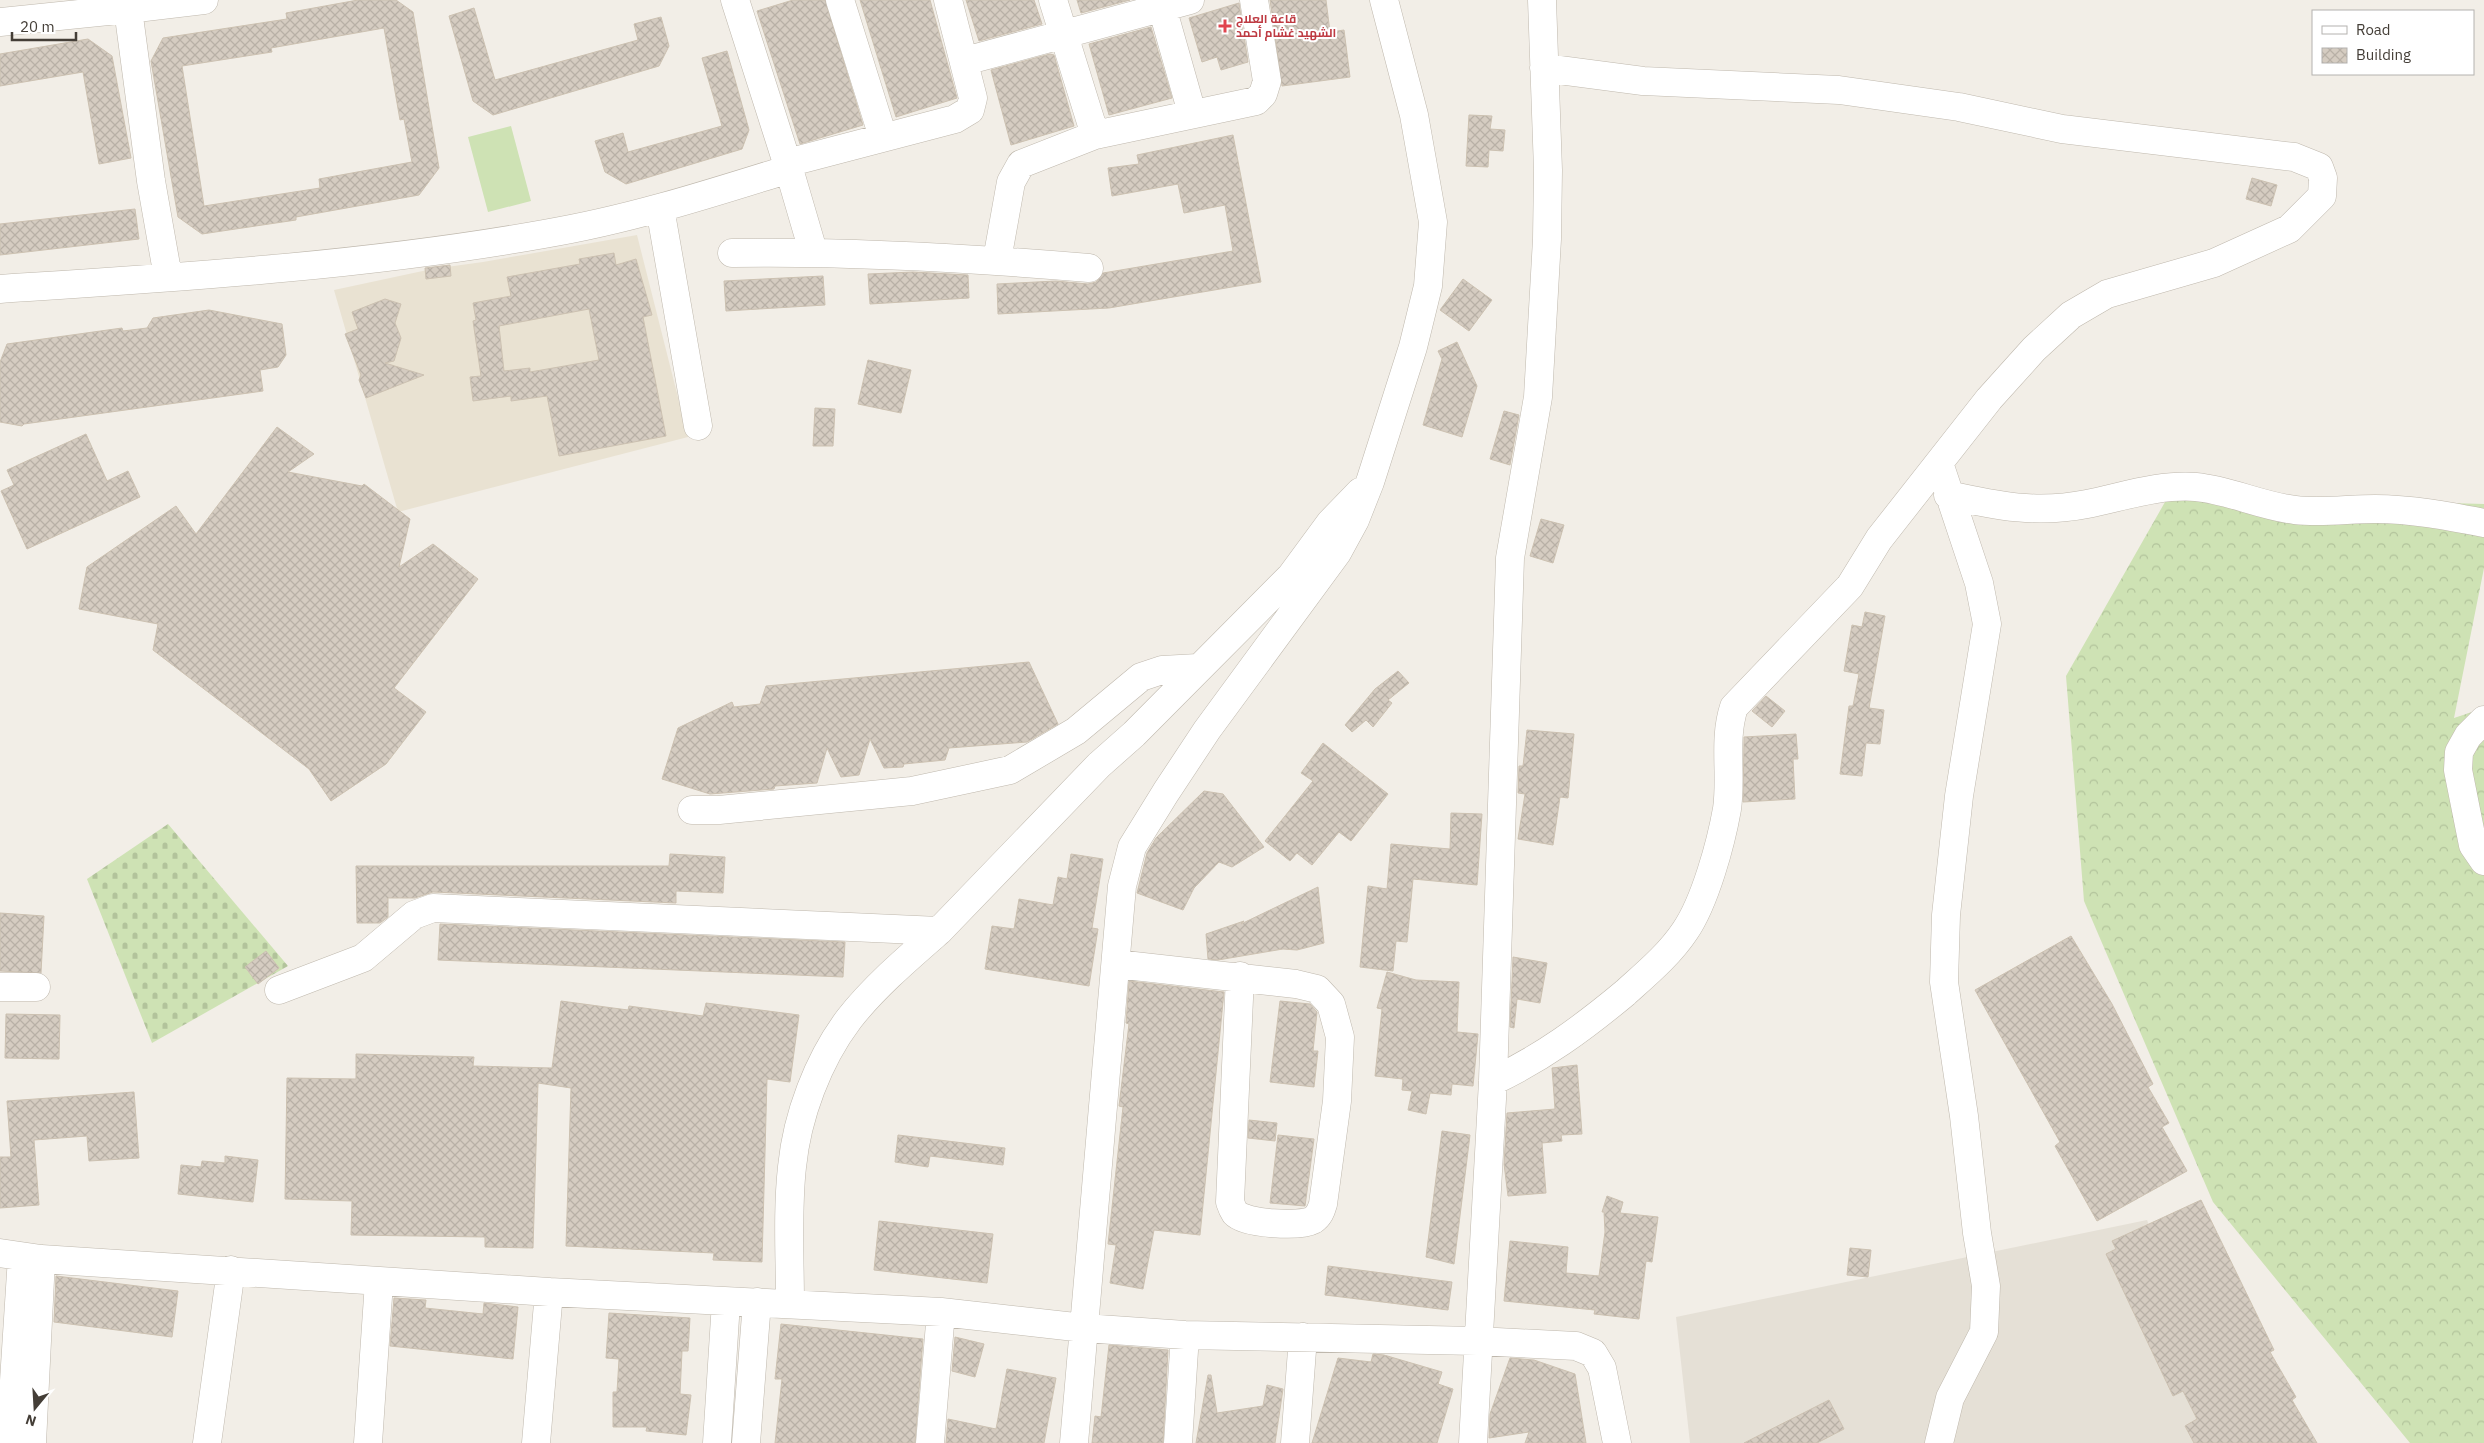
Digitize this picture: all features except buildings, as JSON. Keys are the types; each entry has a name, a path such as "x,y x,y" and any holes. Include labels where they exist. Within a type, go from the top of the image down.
{"street":[{"path":"0,22 204,0"},
{"path":"735,0 813,251"},
{"path":"840,0 883,137"},
{"path":"0,289 168,277 439,250 546,234 660,208 883,137 964,116 972,105 974,98 948,0"},
{"path":"1054,0 1095,135"},
{"path":"965,61 1064,35 1161,4 1190,0"},
{"path":"996,260 1011,182 1017,168 1035,157 1095,135 1256,101 1263,94 1267,81 1254,0"},
{"path":"1074,1443 1122,886 1132,847 1208,730 1337,553 1355,520 1370,482 1413,347 1428,286 1433,222 1414,115 1384,0"},
{"path":"1473,1443 1493,1081 1510,558 1538,397 1547,239 1548,170 1542,0"},
{"path":"1161,4 1192,113"},
{"path":"128,9 151,181 168,277"},
{"path":"1493,1081 1526,1066 1577,1033 1654,968 1686,930 1712,873 1727,808 1728,729 1734,708 1850,586 1879,539 1989,399 2034,349 2071,315 2107,294 2214,263 2289,229 2322,196 2324,178 2319,167 2294,157 2062,129 1959,108 1839,90 1644,81 1544,68"},
{"path":"660,208 698,426"},
{"path":"732,253 813,251 996,260 1089,268"},
{"path":"1939,462 1948,495 1979,583 1987,624 1958,796 1946,915 1944,982 1966,1134 1977,1233 1986,1286 1984,1332 1950,1398 1939,1443"},
{"path":"790,1304 792,1166 804,1109 833,1044 850,1019 913,953 939,931 1099,765 1134,734 1290,576 1330,523 1370,482"},
{"path":"1948,495 2000,507 2046,509 2086,504 2135,493 2196,487 2264,505 2298,510 2403,510 2484,523"},
{"path":"692,810 720,810 912,791 1010,770 1076,731 1141,677 1162,670 1198,668"},
{"path":"2484,720 2468,736 2460,752 2458,770 2473,845 2484,861"},
{"path":"279,990 363,958 414,915 433,908 939,931"},
{"path":"1116,964 1240,976 1296,984 1317,989 1331,1004 1340,1037 1337,1102 1323,1204 1320,1214 1311,1221 1276,1224 1252,1221 1236,1214 1230,1202 1240,976"},
{"path":"0,987 36,987"},
{"path":"21,1256 379,1282 941,1312 1084,1328 1185,1335 1303,1336 1576,1346 1593,1353 1602,1368 1616,1443"},
{"path":"10,1443 21,1256"},
{"path":"21,1256 32,1443"},
{"path":"206,1443 231,1270"},
{"path":"368,1443 379,1282"},
{"path":"536,1443 550,1292"},
{"path":"717,1443 726,1302"},
{"path":"746,1443 757,1302"},
{"path":"930,1443 941,1312"},
{"path":"1178,1443 1185,1335"},
{"path":"1295,1443 1303,1336"}],"shaded area":[{"path":"637,235 688,437 398,512 334,290 432,269"},
{"path":"2147,1220 2232,1443 1690,1443 1676,1317"}],"green space":[{"path":"511,126 531,201 488,212 468,137"},
{"path":"2169,495 2484,504 2484,568 2454,718 2484,708 2484,1443 2410,1443 2213,1202 2084,901 2066,676"},
{"path":"168,824 288,966 152,1043 87,879"}],"place":[{"name":"قاعة العلاج الشهيد غشام أحمد","path":"1225,26"}]}
